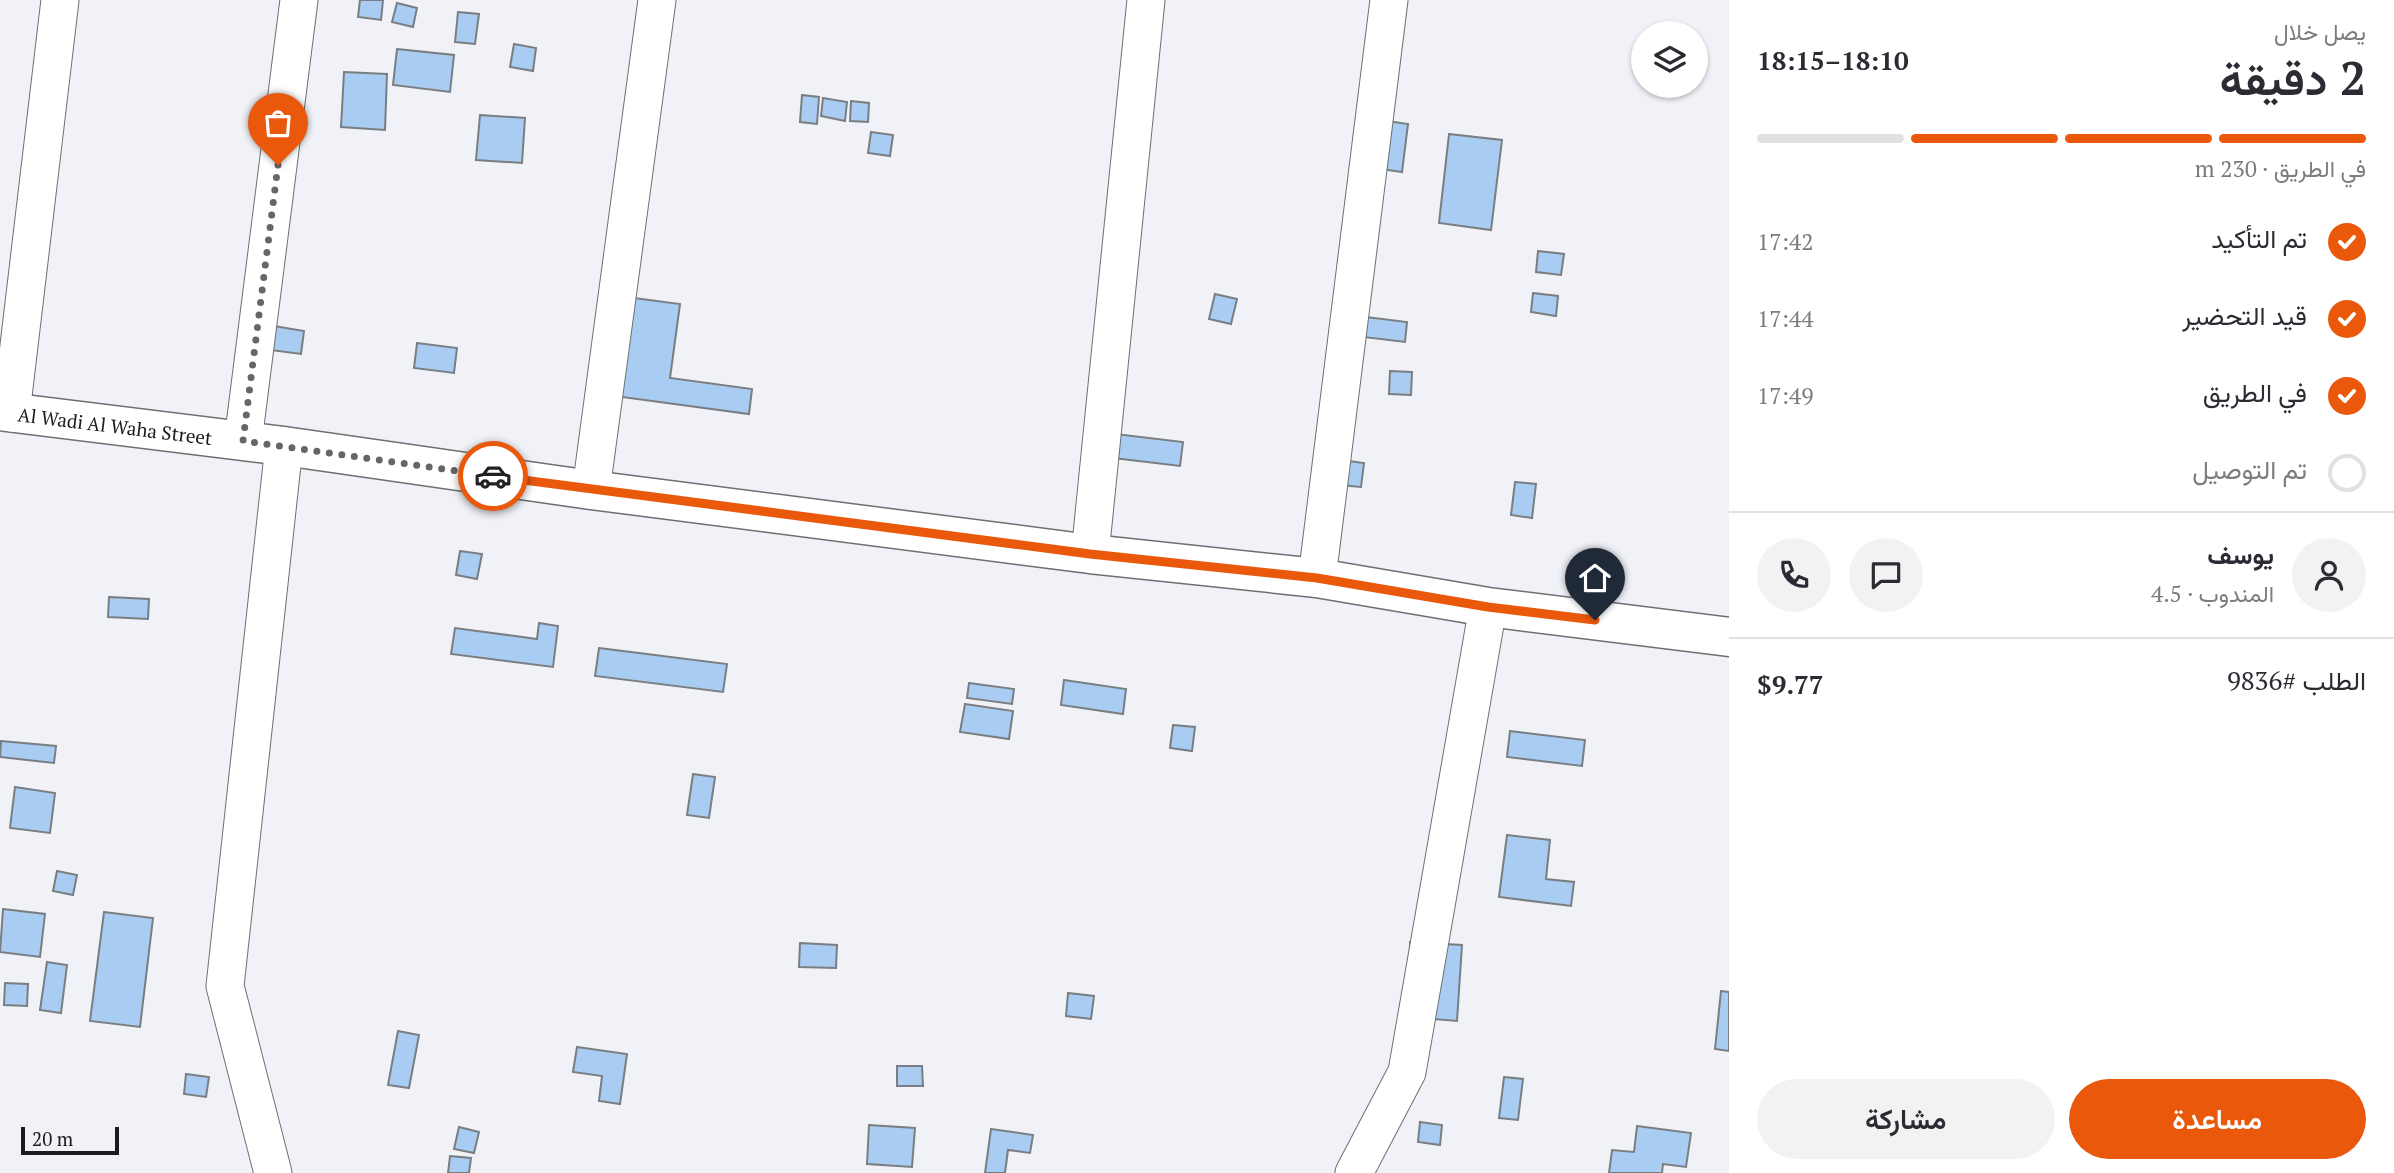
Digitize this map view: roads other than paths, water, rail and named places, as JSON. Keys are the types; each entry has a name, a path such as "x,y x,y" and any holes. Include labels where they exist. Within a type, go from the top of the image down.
{"main road":[{"name":"Al Wadi Al Waha Street","path":"5,412 284,446 591,491 1090,554 1317,578 1488,607 1729,637"}],"street":[{"path":"5,412 60,0"},
{"path":"243,441 299,0"},
{"path":"591,491 657,0"},
{"path":"1090,554 1146,0"},
{"path":"1317,578 1388,0"},
{"path":"273,1173 225,986 284,446"},
{"path":"1354,1173 1407,1072 1488,607"}]}
